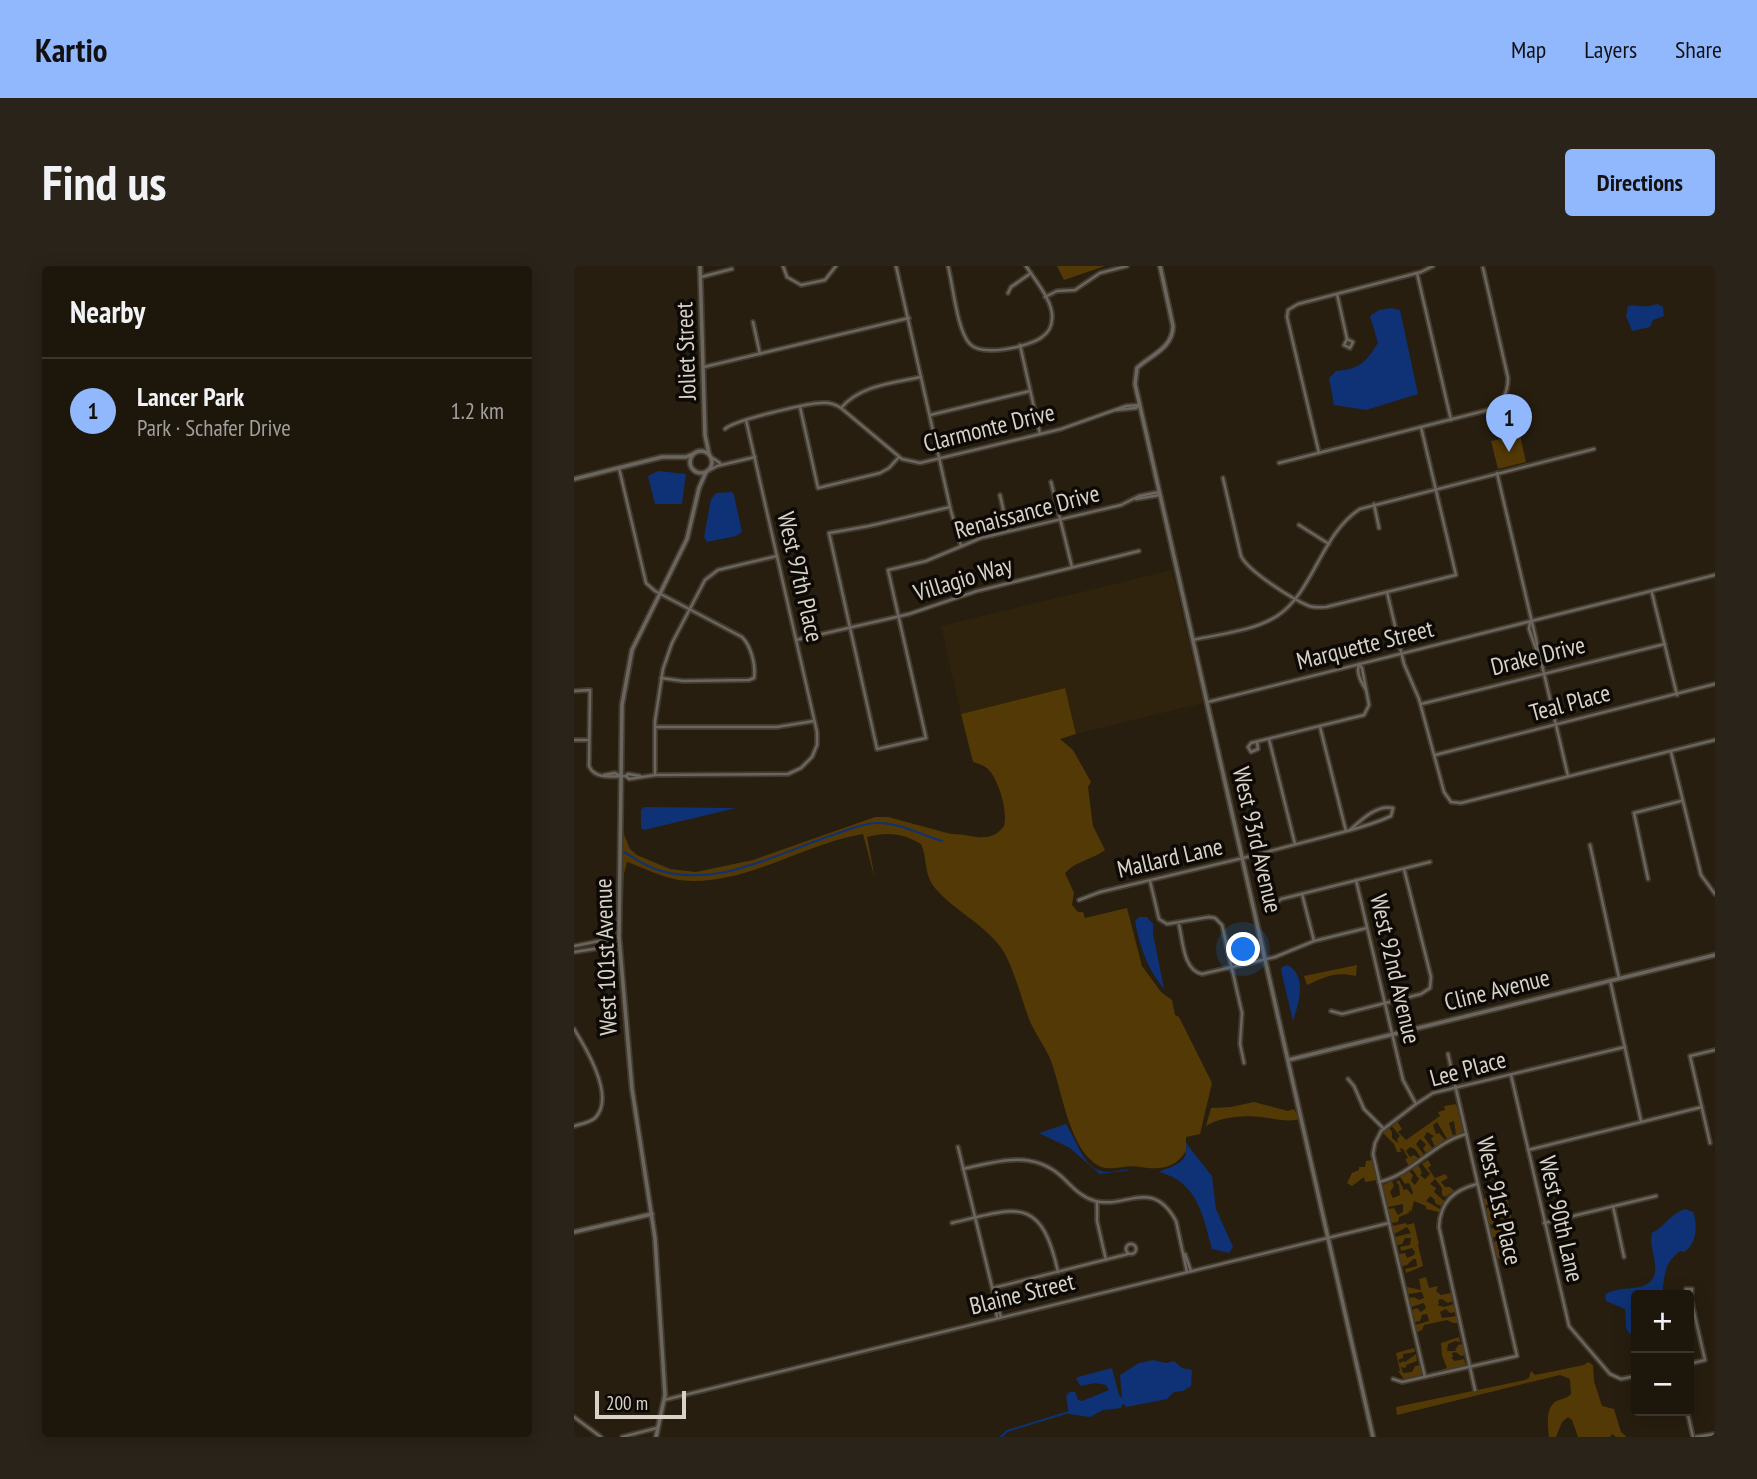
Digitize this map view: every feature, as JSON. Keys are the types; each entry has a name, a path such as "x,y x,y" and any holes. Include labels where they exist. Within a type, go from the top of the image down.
{"street":[{"name":"Joliet Street","path":"695,453 703,446 705,435 700,266"},
{"path":"783,266 790,282 801,285 825,280 836,266"},
{"path":"896,266 961,546"},
{"path":"948,266 963,331 968,342 983,351 1020,345 1041,338 1051,327 1052,314 1026,266"},
{"path":"1045,298 1057,291 1075,290 1100,273 1127,266"},
{"name":"West 93rd Avenue","path":"1160,266 1173,329 1167,344 1137,368 1135,384 1373,1437"},
{"path":"1319,453 1287,317 1288,310 1298,304 1417,273 1433,266"},
{"path":"1279,463 1488,410 1501,403 1508,387 1508,378 1482,267"},
{"path":"701,277 732,269"},
{"path":"1008,293 1011,287 1031,273"},
{"path":"1417,273 1451,420"},
{"path":"1336,293 1347,339"},
{"path":"704,368 909,318"},
{"path":"753,322 760,354"},
{"path":"1020,345 1040,434"},
{"path":"725,429 730,424 823,402 841,408 860,392 921,377"},
{"path":"930,415 1030,391"},
{"name":"Clarmonte Drive","path":"841,408 899,457 914,463 1040,434 1139,405"},
{"path":"800,407 818,488 880,473 899,457"},
{"name":"West 97th Place","path":"655,775 788,774 808,762 817,742 746,420"},
{"path":"1223,478 1241,556 1245,563 1255,573 1308,606 1326,607 1456,575 1421,427"},
{"name":"Joliet Street","path":"705,435 710,456"},
{"path":"1193,640 1263,623 1281,613 1295,598 1348,517 1374,504 1594,449"},
{"path":"574,479 662,457 695,453 710,456 716,462 724,464"},
{"path":"692,469 690,461 695,453"},
{"path":"708,471 712,465 710,456"},
{"path":"678,457 699,473 755,457"},
{"path":"619,468 644,579 650,588 744,639 749,645 755,673 754,678 749,680 683,681 661,678"},
{"name":"West 101st Avenue","path":"656,1437 664,1400 652,1214 633,1101 619,945 622,705 628,664 637,638 689,535 699,488 699,477 692,469"},
{"name":"West 101st Avenue","path":"699,488 708,471"},
{"path":"1497,473 1567,776"},
{"path":"1051,482 1072,567"},
{"name":"Renaissance Drive","path":"898,616 888,570 926,561 961,546 1009,531 1159,493"},
{"path":"1000,495 1009,531"},
{"path":"1374,504 1379,528"},
{"path":"898,616 926,738 877,749 829,533 950,507"},
{"path":"1299,525 1329,544"},
{"name":"Villagio Way","path":"796,640 898,616 977,591 1139,551"},
{"path":"574,691 590,690 589,769 593,774 615,773 628,779 655,775 655,727 661,678 670,649 705,580 713,572 777,556"},
{"name":"Marquette Street","path":"1208,702 1715,575"},
{"path":"1387,592 1402,654 1421,704 1445,795 1451,802 1463,802 1715,740"},
{"path":"1651,592 1677,695"},
{"name":"Drake Drive","path":"1421,704 1665,644"},
{"path":"1257,742 1360,717 1368,709 1362,668 1359,664"},
{"name":"Teal Place","path":"1435,755 1715,684"},
{"path":"655,727 777,727 814,721"},
{"path":"1320,727 1348,831"},
{"path":"1269,739 1295,844"},
{"path":"574,740 589,740"},
{"path":"1670,751 1701,875 1715,894"},
{"path":"1648,879 1633,813 1682,801"},
{"name":"Mallard Lane","path":"1079,900 1100,892 1348,831 1391,816 1393,808 1389,806 1373,812 1348,831"},
{"path":"1590,845 1619,978"},
{"path":"1274,905 1280,899 1430,862"},
{"path":"1331,1011 1342,1014 1421,994 1430,988 1431,977 1404,869"},
{"path":"1150,880 1159,919 1167,925 1209,917 1215,918 1222,925 1242,1013 1240,1044 1244,1063"},
{"name":"West 92nd Avenue","path":"1356,880 1404,1084 1416,1104"},
{"path":"1302,894 1314,941"},
{"path":"1179,923 1189,966 1194,972 1202,974 1287,954 1314,941 1367,928"},
{"path":"574,946 619,937"},
{"path":"574,952 619,945"},
{"name":"Cline Avenue","path":"1289,1060 1715,955"},
{"path":"1610,981 1642,1122"},
{"path":"574,1029 597,1072 601,1104 596,1116 588,1122 574,1126"},
{"name":"Lee Place","path":"1384,1129 1433,1093 1625,1047"},
{"path":"1710,1143 1690,1056 1715,1050"},
{"name":"West 91st Place","path":"1448,1054 1517,1356 1470,1367"},
{"name":"West 90th Lane","path":"1511,1076 1569,1326 1610,1374 1618,1379 1631,1377"},
{"path":"1348,1079 1364,1109 1384,1129 1377,1136 1374,1149 1425,1377"},
{"path":"1528,1150 1702,1107"},
{"path":"1380,1182 1398,1176 1446,1142 1466,1134"},
{"path":"958,1147 999,1318"},
{"path":"963,1169 1010,1159 1034,1161 1054,1171 1083,1196 1097,1202 1142,1196 1161,1203 1176,1221 1189,1271"},
{"path":"1475,1390 1439,1227 1442,1209 1447,1200 1458,1191 1477,1184"},
{"path":"1545,1223 1656,1196"},
{"path":"1097,1202 1097,1221 1106,1260"},
{"path":"1613,1206 1624,1257"},
{"path":"951,1223 1010,1210 1029,1215 1050,1239 1058,1272"},
{"path":"574,1232 652,1214"},
{"name":"Blaine Street","path":"664,1400 1389,1223"},
{"path":"993,1288 1128,1254"},
{"path":"1694,1317 1705,1360 1694,1363"},
{"path":"1393,1379 1402,1382 1470,1367"},
{"path":"1688,1416 1694,1437 1714,1432"},
{"path":"574,1418 601,1437"},
{"path":"622,1437 657,1429"}],"shaded area":[{"path":"1057,266 1105,266 1064,280"},
{"path":"1520,435 1526,462 1498,469 1491,441"},
{"path":"1172,570 1203,703 1076,734 1065,688 961,714 941,626"},
{"path":"1065,688 1076,734 1060,739 1073,750 1091,782 1088,787 1093,826 1105,850 1074,865 1065,873 1074,893 1072,905 1078,912 1083,912 1085,918 1127,908 1142,966 1161,992 1172,1000 1175,1015 1179,1017 1212,1083 1200,1134 1186,1137 1186,1151 1172,1165 1160,1168 1108,1168 1099,1166 1080,1147 1068,1118 1051,1061 1029,1019 1014,974 1002,949 986,931 939,893 928,874 921,844 914,840 894,834 867,837 875,879 863,834 840,839 749,872 702,881 672,879 627,862 620,933 623,832 630,849 637,855 670,869 696,872 753,860 875,817 888,817 951,834 992,836 1004,826 1002,797 989,770 973,762 961,714"},
{"path":"1357,965 1356,976 1325,977 1307,985 1304,976"},
{"path":"1254,1102 1288,1111 1294,1109 1299,1119 1240,1117 1206,1126 1211,1108"},
{"path":"1456,1104 1462,1133 1456,1135 1454,1121 1449,1123 1453,1136 1447,1139 1437,1122 1433,1125 1436,1134 1439,1133 1445,1140 1435,1147 1431,1138 1434,1136 1427,1132 1424,1137 1433,1149 1427,1154 1423,1149 1426,1144 1420,1139 1416,1144 1424,1155 1421,1158 1415,1149 1410,1147 1406,1151 1410,1157 1414,1155 1419,1159 1409,1166 1403,1149 1400,1148 1401,1152 1397,1152 1394,1144 1383,1133 1389,1127 1392,1138 1398,1143 1400,1136 1391,1125 1397,1121 1402,1129 1398,1132 1406,1140 1440,1116 1438,1112 1445,1110 1444,1106"},
{"path":"1372,1160 1377,1180 1365,1182 1364,1177 1352,1186 1347,1183 1352,1173 1359,1170 1359,1167 1365,1167 1366,1161"},
{"path":"1428,1160 1431,1165 1428,1168 1435,1178 1445,1174 1448,1178 1441,1182 1454,1191 1445,1197 1435,1179 1430,1184 1444,1201 1441,1206 1430,1196 1426,1201 1440,1209 1439,1212 1426,1209 1426,1206 1414,1201 1411,1212 1409,1210 1409,1213 1399,1217 1398,1222 1391,1223 1388,1209 1394,1208 1398,1215 1403,1212 1403,1204 1388,1207 1383,1185 1392,1181 1394,1186 1390,1192 1393,1198 1400,1195 1396,1182 1399,1180 1404,1190 1407,1189 1412,1195 1409,1183 1405,1184 1400,1177 1409,1171 1413,1175 1411,1181 1415,1185 1419,1179 1412,1169 1418,1164 1422,1173 1420,1175 1425,1179 1430,1174 1422,1164"},
{"path":"1506,1194 1514,1229 1510,1230 1513,1247 1508,1257 1496,1259 1493,1242 1498,1241 1501,1246 1507,1239 1502,1235 1492,1238 1490,1229 1500,1227 1499,1224 1502,1223 1504,1228 1506,1225 1500,1217 1495,1218 1494,1224 1489,1225 1485,1209 1490,1207 1492,1212 1501,1207 1500,1203 1493,1202 1484,1206 1483,1199"},
{"path":"1414,1223 1419,1245 1415,1244 1418,1245 1423,1266 1406,1273 1405,1269 1417,1266 1416,1259 1413,1259 1402,1266 1399,1254 1405,1253 1407,1258 1414,1255 1412,1248 1401,1251 1400,1247 1410,1245 1411,1238 1405,1238 1402,1244 1397,1245 1395,1237 1411,1233 1407,1227 1394,1234 1392,1226"},
{"path":"1426,1277 1429,1288 1438,1286 1436,1291 1441,1295 1451,1293 1453,1301 1448,1303 1442,1299 1438,1300 1437,1305 1444,1307 1454,1304 1456,1312 1450,1313 1446,1309 1440,1312 1442,1318 1457,1316 1458,1323 1447,1320 1424,1325 1422,1330 1417,1332 1415,1325 1429,1321 1427,1314 1415,1322 1412,1310 1417,1308 1421,1312 1426,1308 1424,1303 1411,1307 1409,1298 1424,1298 1422,1292 1408,1294 1407,1287 1421,1290 1419,1279"},
{"path":"1459,1337 1460,1342 1448,1344 1447,1351 1455,1351 1458,1345 1463,1344 1466,1355 1461,1356 1456,1352 1452,1353 1451,1358 1455,1361 1464,1359 1466,1365 1429,1374 1447,1368 1441,1343"},
{"path":"1414,1348 1415,1352 1403,1354 1403,1358 1398,1360 1400,1363 1405,1362 1416,1354 1417,1361 1406,1365 1406,1368 1401,1367 1403,1373 1412,1372 1415,1366 1420,1365 1422,1373 1404,1379 1398,1371 1396,1353"},
{"path":"1588,1362 1593,1365 1594,1381 1602,1406 1614,1409 1621,1432 1627,1437 1616,1437 1612,1434 1610,1437 1578,1437 1572,1420 1568,1417 1562,1422 1556,1437 1549,1437 1548,1418 1552,1405 1571,1394 1570,1379 1560,1375 1397,1415 1396,1407 1525,1380 1529,1378 1531,1371 1535,1375"}],"water":[{"path":"1657,304 1663,307 1664,316 1653,320 1650,327 1632,331 1626,316 1628,306"},
{"path":"1379,310 1400,310 1418,394 1366,410 1334,405 1329,378 1336,371 1351,369 1365,360 1378,343 1370,316"},
{"path":"658,471 686,474 682,504 655,504 648,476"},
{"path":"732,492 734,495 742,532 736,536 707,542 704,537 711,499 716,493"},
{"path":"644,807 736,808 644,830 641,828 641,810"},
{"path":"1139,917 1147,917 1153,924 1164,989 1153,974 1142,948 1135,921"},
{"path":"1288,965 1294,970 1300,984 1293,1021 1281,970"},
{"path":"1066,1124 1082,1154 1093,1167 1109,1172 1131,1170 1100,1174 1070,1148 1039,1133"},
{"path":"1186,1143 1212,1176 1216,1209 1233,1247 1229,1253 1212,1249 1202,1213 1191,1192 1172,1177 1159,1172 1183,1160"},
{"path":"1685,1209 1693,1212 1696,1228 1692,1244 1670,1261 1663,1290 1631,1290 1629,1333 1626,1328 1625,1309 1606,1301 1605,1295 1651,1281 1655,1271 1652,1233"},
{"path":"1153,1360 1166,1363 1174,1361 1182,1368 1192,1370 1191,1386 1174,1392 1167,1399 1126,1407 1123,1403 1121,1408 1103,1410 1090,1417 1069,1414 1066,1396 1070,1392 1075,1392 1078,1400 1082,1401 1109,1390 1106,1385 1095,1383 1081,1386 1076,1379 1078,1377 1112,1368 1122,1398 1120,1375 1139,1363"}],"waterway":[{"path":"622,851 655,869 698,875 741,868 869,824 893,825 942,841"},
{"path":"1001,1437 1007,1431 1069,1412"}],"place":[{"name":"Lancer Park","path":"1509,452"}]}
